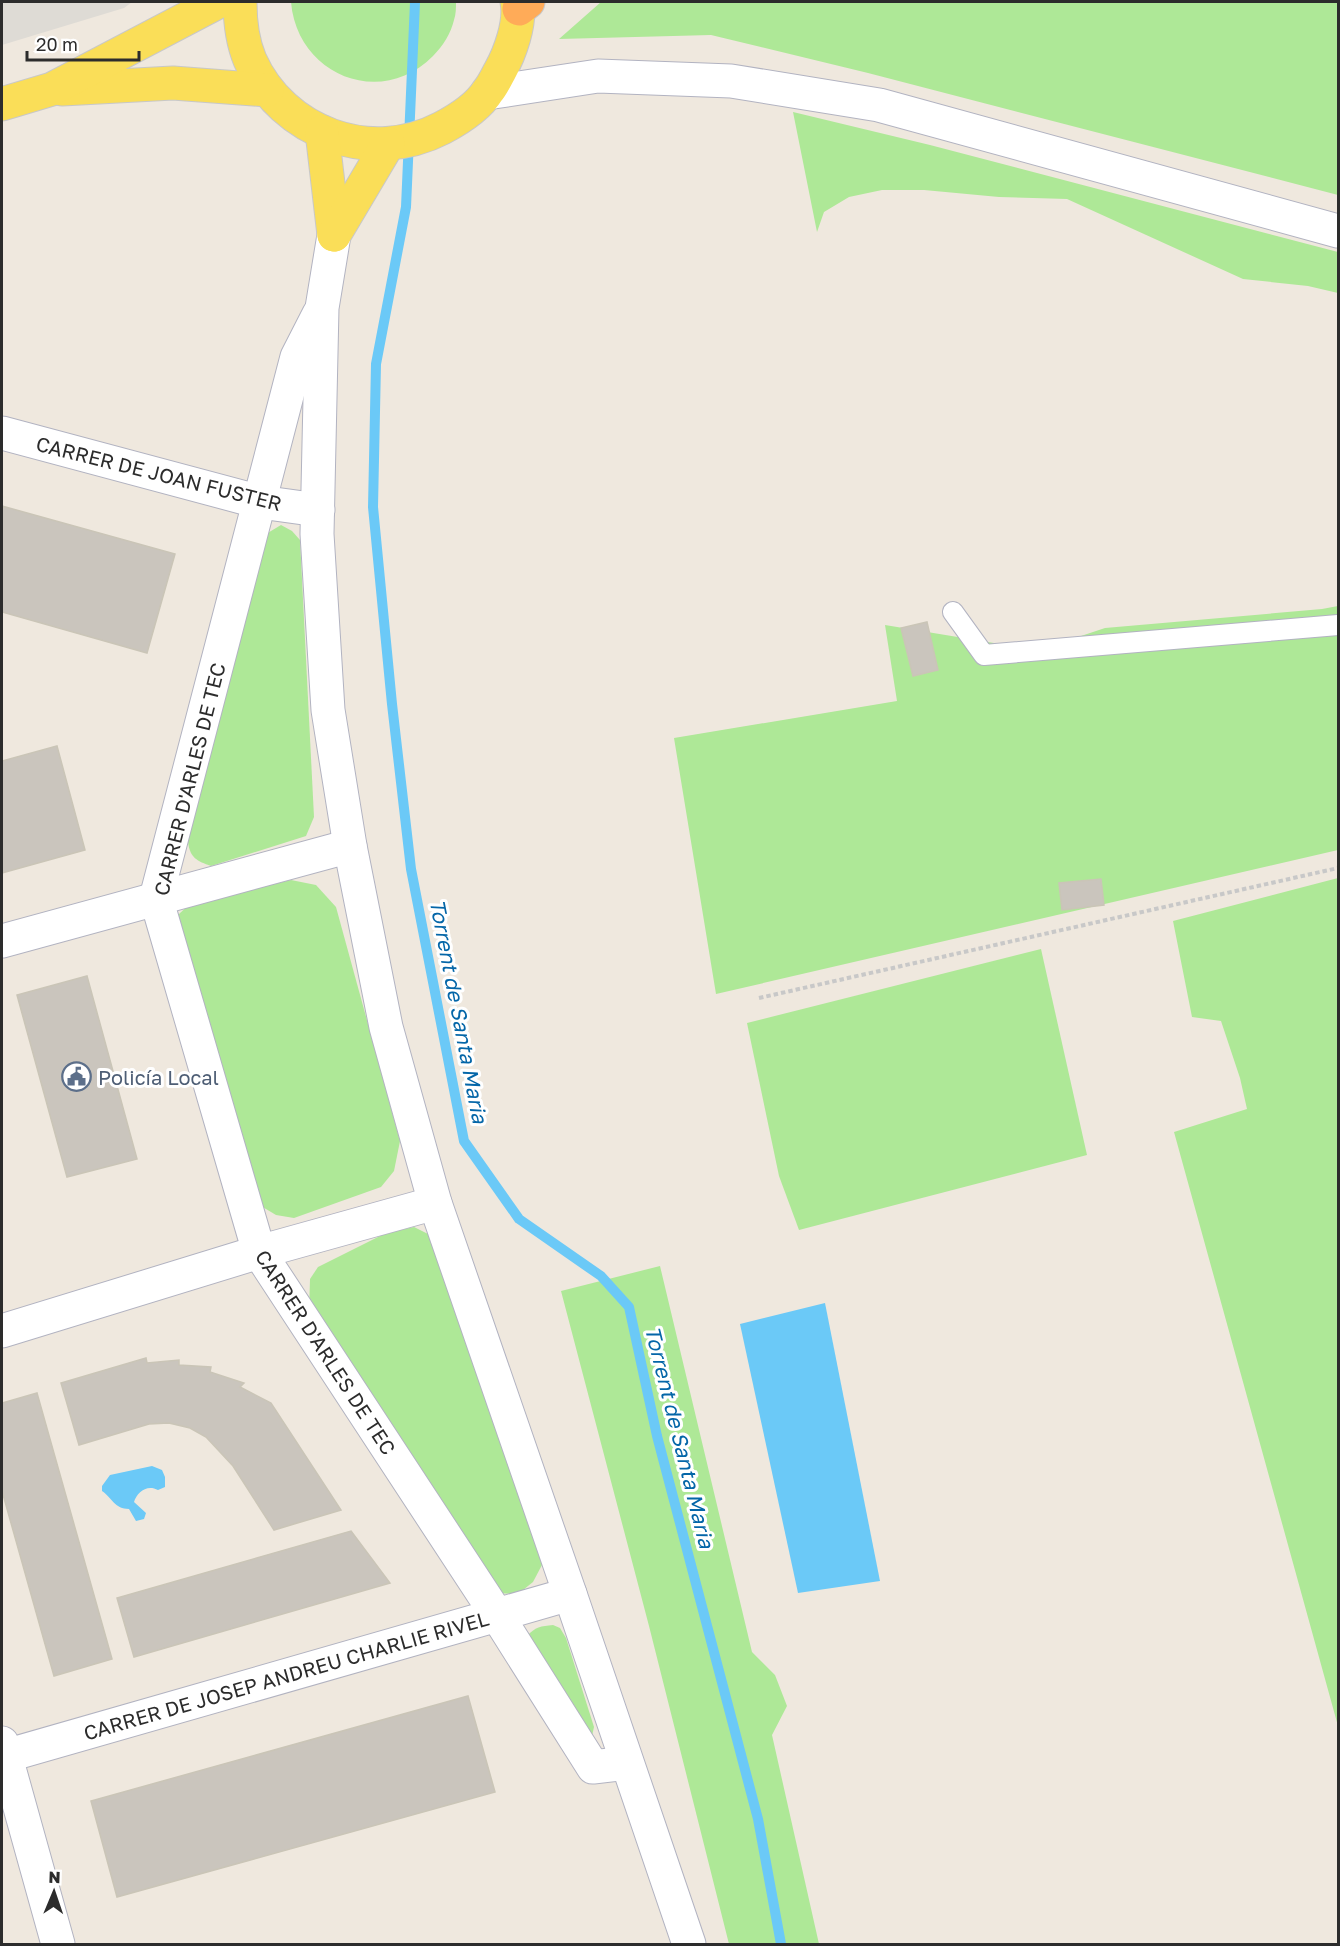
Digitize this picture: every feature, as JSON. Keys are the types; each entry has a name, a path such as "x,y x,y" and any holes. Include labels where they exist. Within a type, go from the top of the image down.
{"main road":[{"path":"2,104 52,89 218,2"},
{"path":"240,2 240,25 250,59 267,90 290,114 322,132 352,142 388,144 426,136 460,119 487,93 510,53 521,4"},
{"path":"52,89 173,83 267,90"},
{"path":"322,132 334,235"},
{"path":"334,235 388,144"}],"street":[{"path":"487,93 598,76 731,81 879,105 1338,231"},
{"name":"CARRER D'ARLES DE TEC","path":"334,235 322,308 317,534 328,710 350,846 386,1027 435,1203 689,1944"},
{"name":"CARRER D'ARLES DE TEC","path":"322,308 297,357 156,898 259,1252 497,1615 593,1767 627,1763"},
{"name":"CARRER DE JOAN FUSTER","path":"2,433 260,502 318,510"},
{"path":"2,941 350,846"},
{"path":"2,1331 259,1252 435,1203"},
{"name":"CARRER DE JOSEP ANDREU CHARLIE RIVEL","path":"3,1752 570,1594"},
{"path":"3,1752 58,1944"}],"lane":[{"path":"953,612 984,655 1338,625"}],"path":[{"path":"759,998 1338,868"}],"green space":[{"path":"291,2 456,2 456,9 449,34 433,56 412,72 390,80 367,81 345,76 325,65 308,49 297,27"},
{"path":"601,2 1338,2 1338,195 868,73 711,35 559,39"},
{"path":"793,112 930,145 1338,252 1338,293 1308,286 1243,279 1067,199 999,197 924,190 882,190 849,197 824,212 817,232"},
{"path":"281,525 292,531 300,540 314,817 306,836 211,866 195,858 190,852 188,842 256,559 266,534"},
{"path":"1338,606 1338,850 716,994 674,738 897,701 885,625 1012,646 1075,638 1105,628"},
{"path":"1338,878 1338,1726 1174,1132 1247,1109 1240,1078 1221,1021 1192,1017 1173,921"},
{"path":"291,880 316,885 336,907 400,1141 394,1171 381,1187 294,1218 276,1215 256,1203 178,928 179,914 191,903"},
{"path":"1041,949 1087,1155 799,1230 779,1176 747,1023"},
{"path":"414,1227 428,1234 438,1254 543,1563 533,1582 518,1594 496,1593 309,1311 310,1279 318,1267 386,1233"},
{"path":"660,1266 752,1652 775,1675 787,1706 772,1735 819,1944 729,1944 561,1291"},
{"path":"553,1625 560,1628 566,1638 594,1727 592,1736 527,1636 538,1628"}],"shaded area":[{"path":"2,2 132,2 124,8 2,45"}],"water":[{"path":"825,1303 880,1581 798,1593 740,1324"},
{"path":"152,1466 162,1470 165,1487 158,1490 146,1489 137,1495 134,1502 146,1513 144,1519 136,1521 129,1509 117,1505 102,1491 102,1486 110,1475"}],"building":[{"path":"2,506 175,554 147,653 2,612"},
{"path":"927,622 938,670 913,676 901,628"},
{"path":"57,746 85,850 2,873 2,761"},
{"path":"1101,879 1104,905 1062,910 1059,883"},
{"name":"Policía Local","path":"87,976 137,1159 67,1177 17,995"},
{"path":"146,1358 147,1363 179,1360 179,1365 211,1367 210,1372 244,1383 240,1387 271,1403 341,1510 274,1530 233,1466 206,1437 190,1428 169,1423 149,1424 79,1445 61,1383"},
{"path":"37,1393 112,1659 54,1676 2,1491 2,1403"},
{"path":"351,1531 390,1583 134,1657 117,1598"},
{"path":"468,1696 495,1792 117,1897 91,1801"}],"waterway":[{"name":"Torrent de Santa Maria","path":"415,2 406,207 376,364 373,507 411,869 464,1141 519,1219 601,1276 629,1307 657,1436 758,1819 781,1944"}],"place":[{"name":"Policía Local","path":"77,1077"}]}
